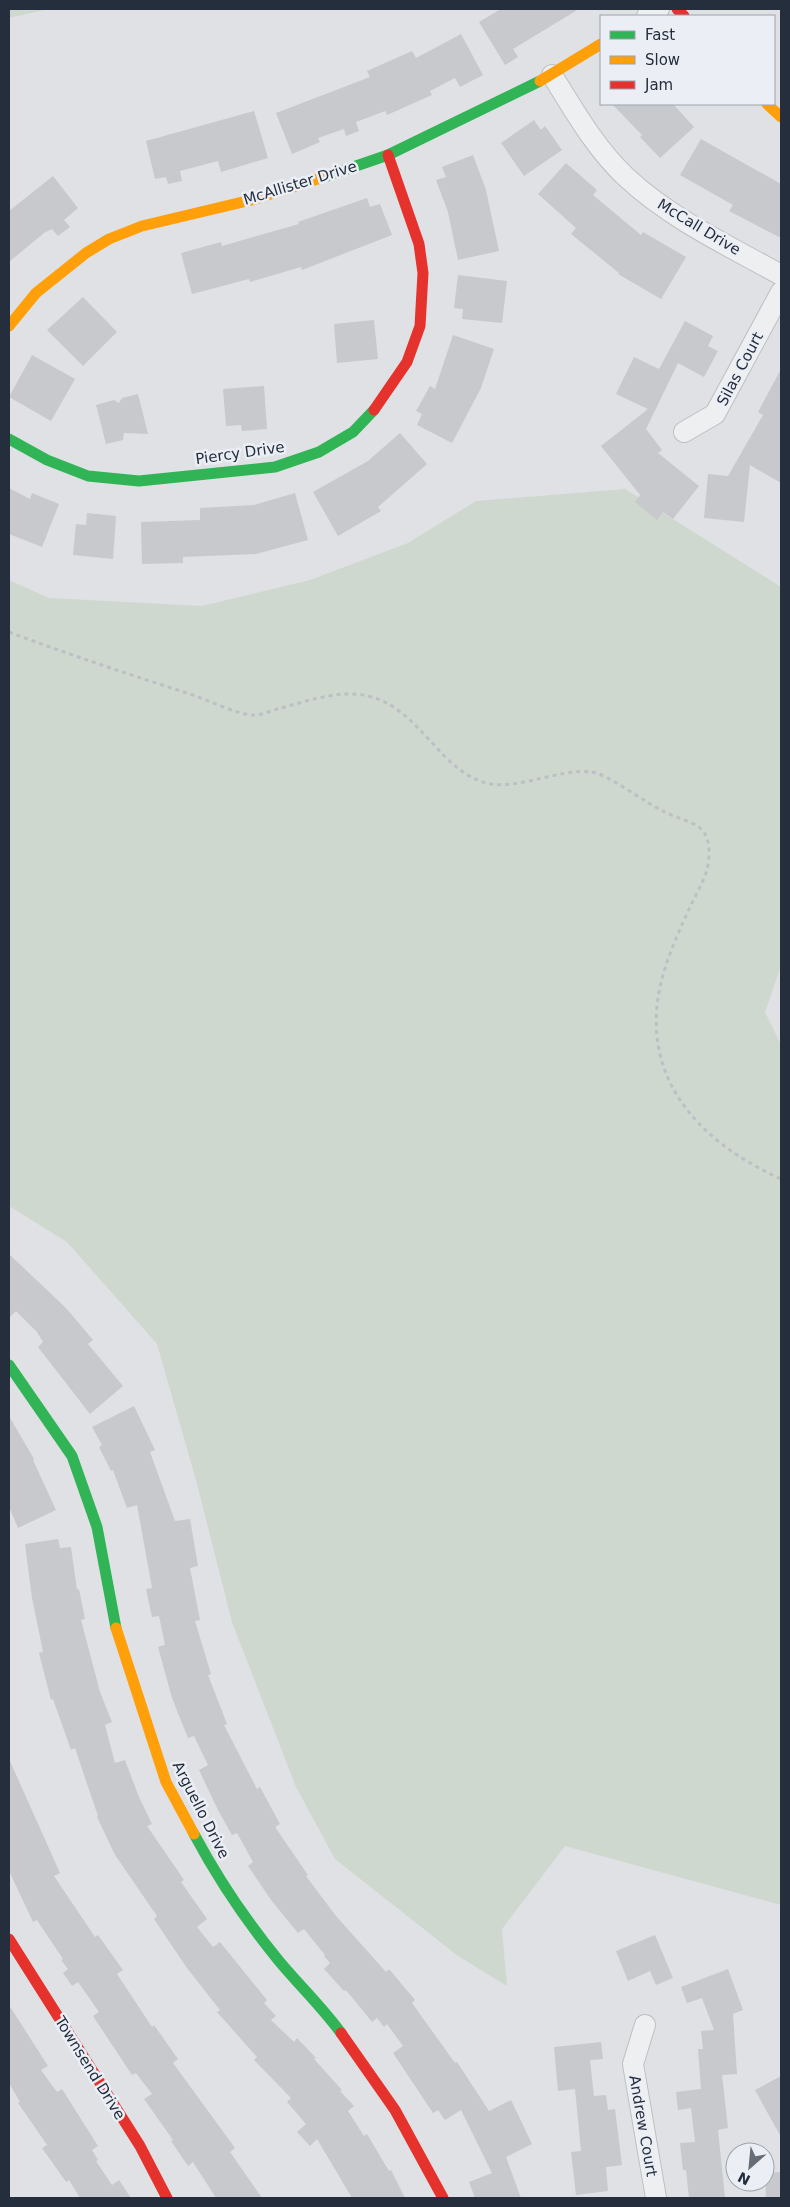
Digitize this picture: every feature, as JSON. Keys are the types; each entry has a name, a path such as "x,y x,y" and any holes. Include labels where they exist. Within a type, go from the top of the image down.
{"street":[{"path":"649,15 660,9"},
{"name":"McAllister Drive","path":"9,326 36,292 86,252 109,239 142,226 255,199 299,186 388,154 471,116 552,74 600,45"},
{"name":"McCall Drive","path":"552,74 578,117 625,176 658,204 695,228 781,274"},
{"path":"768,105 781,117"},
{"name":"Piercy Drive","path":"9,439 47,460 88,476 139,482 275,467 319,452 353,432 378,406 407,362 420,326 423,273 420,244 388,154"},
{"name":"Silas Court","path":"684,432 715,414 781,292"},
{"name":"Arguello Drive","path":"10,1368 72,1456 97,1527 117,1632 166,1782 203,1851 240,1909 279,1961 324,2010 363,2062 395,2110 443,2198"},
{"name":"Townsend Drive","path":"9,1939 140,2146 167,2198"},
{"name":"Andrew Court","path":"645,2025 633,2064 656,2198"}],"path":[{"path":"9,632 82,659 254,715 344,693 372,696 394,705 466,774 487,784 516,783 592,772 605,776 655,807 701,828 707,838 709,850 706,872 685,917 665,968 657,1014 656,1035 658,1054 668,1080 685,1106 705,1130 755,1167 781,1179"}],"shaded area":[{"path":"9,9 48,9 9,18"},
{"path":"625,489 781,587 781,966 765,1012 781,1045 781,1905 565,1846 502,1929 507,1986 458,1956 335,1859 296,1787 232,1622 196,1480 157,1344 67,1242 9,1206 9,580 49,598 202,606 310,580 408,543 476,501"}],"building":[{"path":"501,9 579,9 513,49 518,57 505,65 479,22"},
{"path":"461,34 483,75 460,87 455,78 430,91 432,95 387,115 385,111 356,122 359,131 346,136 344,129 318,138 320,142 292,154 276,113 370,77 367,71 412,51 416,58"},
{"path":"613,105 674,105 694,127 660,158 640,137 642,135"},
{"path":"254,111 268,158 221,172 218,161 180,171 182,181 168,184 166,177 155,179 146,141"},
{"path":"534,120 541,130 545,126 562,150 524,176 501,143"},
{"path":"701,139 781,184 781,238 729,211 733,205 680,175"},
{"path":"473,155 486,190 499,251 458,260 448,212 436,180 446,177 442,167"},
{"path":"566,163 597,190 593,195 641,235 643,232 686,257 661,299 618,274 571,234 576,228 538,194"},
{"path":"53,176 78,208 64,220 70,227 58,236 52,229 44,233 9,262 9,211"},
{"path":"367,198 370,207 380,204 392,235 302,270 301,267 250,282 249,279 192,294 181,253 221,242 222,246 299,224 298,222"},
{"path":"458,275 507,281 502,323 462,319 463,309 454,308"},
{"path":"83,297 117,332 83,366 47,330"},
{"path":"374,320 378,359 337,363 334,324"},
{"path":"685,321 713,336 708,346 718,351 704,377 678,363 646,429 662,450 658,453 699,486 673,519 663,512 657,520 635,502 640,495 601,446 648,409 616,394 634,357 659,369"},
{"path":"453,335 494,349 481,388 452,443 417,425 422,414 416,411 430,386 435,389"},
{"path":"32,355 75,379 51,421 9,397"},
{"path":"781,369 781,483 750,465 744,522 704,518 708,474 728,476 763,415 758,412"},
{"path":"264,386 267,429 242,431 241,425 226,426 223,389"},
{"path":"138,394 148,434 124,433 123,440 106,444 96,405 114,400 119,403 122,398"},
{"path":"400,433 427,464 378,507 381,511 338,536 313,492 368,461"},
{"path":"9,488 30,499 32,493 59,504 42,547 9,534"},
{"path":"295,493 308,540 256,554 183,557 183,563 142,564 141,522 200,520 200,508 254,505"},
{"path":"87,513 116,516 113,559 73,555 76,524 86,525"},
{"path":"9,1254 66,1308 93,1340 88,1344 123,1386 90,1414 38,1347 43,1342 37,1332 16,1311 9,1318"},
{"path":"134,1406 155,1450 150,1452 175,1521 190,1519 198,1566 190,1568 200,1620 195,1621 211,1674 208,1675 227,1724 224,1725 257,1789 260,1787 280,1824 275,1827 308,1875 306,1876 336,1916 386,1972 389,1969 415,2000 412,2003 455,2063 457,2062 489,2111 511,2100 532,2144 506,2157 521,2198 475,2198 469,2182 492,2173 461,2110 445,2120 438,2110 433,2113 393,2053 403,2046 387,2024 384,2027 377,2018 372,2022 346,1990 344,1991 324,1969 330,1963 325,1955 304,1929 298,1933 271,1900 248,1866 253,1862 237,1833 232,1835 218,1810 199,1770 208,1765 194,1736 188,1738 172,1698 158,1647 165,1645 159,1616 152,1617 146,1589 152,1588 137,1505 127,1508 113,1470 111,1471 99,1447 102,1445 92,1427"},
{"path":"9,1416 34,1459 56,1510 18,1528 9,1507"},
{"path":"58,1539 60,1548 71,1547 77,1590 79,1589 85,1619 81,1620 100,1692 112,1722 105,1725 115,1763 125,1760 152,1824 147,1826 184,1880 181,1882 207,1919 197,1927 213,1947 220,1942 267,2000 264,2003 276,2016 271,2020 294,2042 297,2038 342,2090 340,2091 354,2106 348,2111 364,2136 367,2134 389,2171 391,2170 405,2198 352,2198 317,2139 310,2146 297,2132 306,2124 287,2102 291,2098 254,2060 257,2057 217,2012 220,2010 187,1968 154,1919 157,1916 115,1855 97,1817 75,1748 71,1750 53,1699 51,1700 39,1653 43,1652 32,1598 25,1544"},
{"path":"9,1759 60,1873 54,1876 95,1937 98,1935 123,1970 117,1974 152,2027 154,2025 178,2059 173,2063 235,2148 230,2152 262,2198 216,2198 193,2162 188,2166 171,2141 173,2140 144,2099 152,2094 136,2073 132,2075 93,2016 99,2012 78,1982 72,1986 63,1973 68,1969 61,1960 63,1959 37,1920 33,1922 9,1871"},
{"path":"655,1935 673,1978 656,1985 650,1971 628,1981 616,1951"},
{"path":"728,1969 743,2010 733,2014 737,2074 722,2075 728,2128 718,2130 725,2198 689,2198 686,2170 683,2170 680,2143 695,2142 691,2108 678,2110 676,2092 701,2089 698,2049 703,2049 701,2031 714,2030 702,1998 687,2003 681,1987"},
{"path":"9,2005 48,2066 41,2070 57,2092 62,2089 98,2146 92,2150 98,2160 96,2161 112,2185 119,2180 131,2198 80,2198 69,2180 66,2182 42,2148 47,2145 18,2103 20,2102 9,2083"},
{"path":"601,2042 603,2059 590,2060 594,2096 606,2095 608,2110 615,2109 622,2165 606,2167 608,2191 576,2195 571,2152 581,2151 575,2089 558,2091 554,2047"},
{"path":"781,2076 781,2137 755,2090"},
{"path":"775,2172 781,2172 781,2198 766,2198 766,2192 775,2192"}],"traffic: fast":[{"path":"324,177 388,155 540,81"},
{"path":"9,439 47,460 88,476 139,481 275,467 319,452 353,432 374,410"},
{"path":"9,1365 72,1456 97,1527 116,1628"},
{"path":"194,1834 223,1884 256,1931 279,1961 341,2033"}],"traffic: slow":[{"path":"540,81 600,45"},
{"path":"768,105 781,117"},
{"path":"9,326 36,293 86,253 109,239 142,226 255,199 324,177"},
{"path":"116,1628 166,1782 194,1834"}],"traffic: jam":[{"path":"677,9 683,15"},
{"path":"374,410 407,362 420,326 423,273 419,244 388,155"},
{"path":"9,1939 140,2146 167,2198"},
{"path":"341,2033 395,2110 443,2198"}]}
